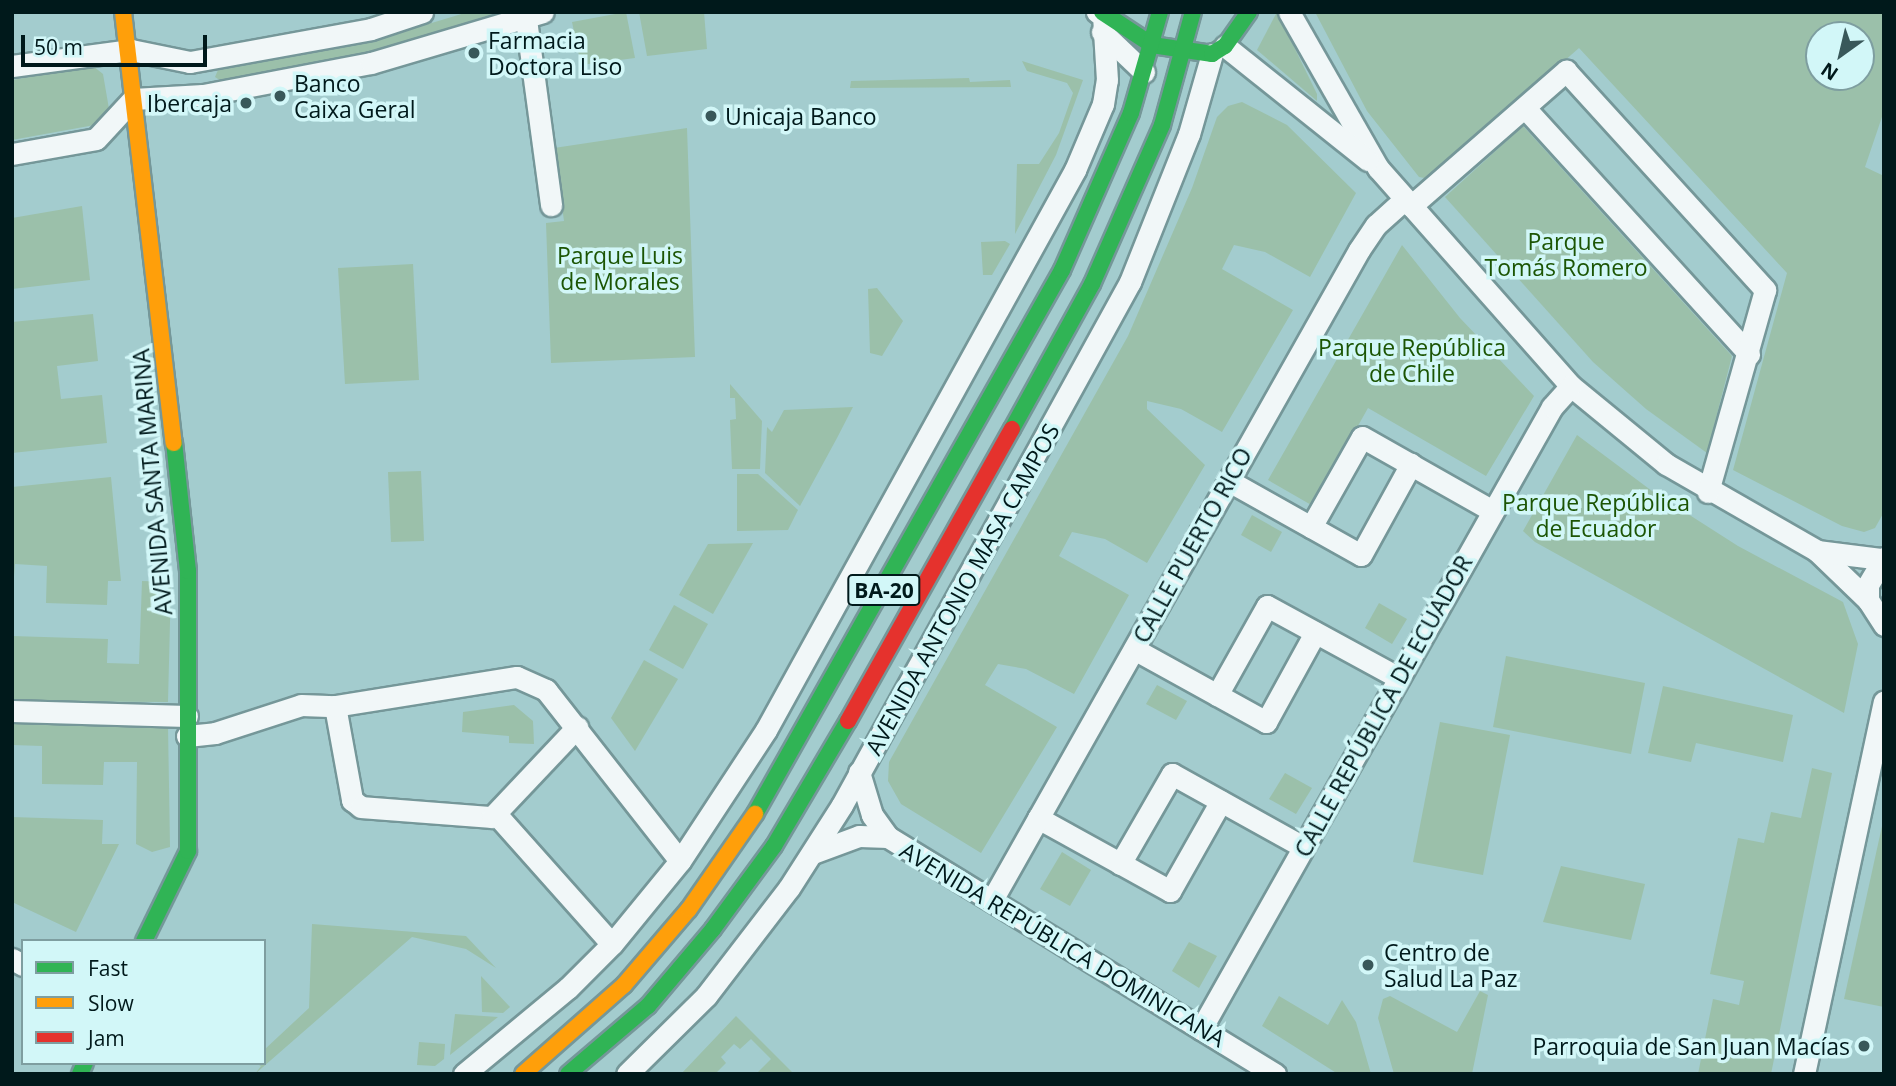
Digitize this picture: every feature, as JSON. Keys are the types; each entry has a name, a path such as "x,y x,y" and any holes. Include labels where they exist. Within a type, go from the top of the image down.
{"main road":[{"name":"AVENIDA SANTA MARINA","path":"122,12 131,50 134,99 188,571 188,851 145,939"},
{"name":"BA-20","path":"523,1074 624,985 689,909 747,828 850,653 1062,270 1144,72 1160,12"},
{"name":"AVENIDA ANTONIO MASA CAMPOS","path":"568,1074 648,1006 713,929 781,834 878,670 1092,284 1162,125 1193,12"},
{"path":"1101,18 1152,45 1184,52 1218,50 1248,12"}],"street":[{"path":"12,66 131,50 190,62 371,29 422,12"},
{"path":"1289,12 1378,168 1571,386 1630,438 1708,492 1817,551 1868,600 1884,626"},
{"path":"12,154 96,139 134,99 203,95 371,63 531,14 551,205"},
{"path":"1101,18 1144,72"},
{"path":"464,1074 568,988 612,944 680,862 766,730 1045,232 1103,104 1108,68 1101,18"},
{"path":"1218,50 1378,168"},
{"name":"AVENIDA ANTONIO MASA CAMPOS","path":"627,1074 706,996 813,853 1130,282 1189,134 1218,50"},
{"name":"CALLE PUERTO RICO","path":"992,901 1359,250 1376,225 1408,203 1525,108 1566,71 1765,290 1749,354"},
{"path":"1525,108 1749,354 1708,492"},
{"name":"CALLE REPÚBLICA DE ECUADOR","path":"1201,1029 1552,407 1571,386"},
{"path":"1311,527 1362,437 1493,511"},
{"path":"1229,481 1361,555 1411,464"},
{"path":"1817,551 1882,559"},
{"path":"1868,600 1872,571 1882,559"},
{"path":"1217,695 1267,606 1399,678"},
{"path":"1134,649 1266,722 1315,633"},
{"path":"12,711 187,726 215,733 301,705 335,706 517,677 546,690 680,862"},
{"path":"1804,1074 1884,701"},
{"path":"335,706 355,804 473,816 496,814 577,727"},
{"name":"AVENIDA REPÚBLICA DOMINICANA","path":"859,772 872,815 888,837 1275,1074"},
{"path":"1120,864 1171,774 1303,847"},
{"path":"1038,818 1170,891 1221,801"},
{"path":"496,814 612,944"},
{"name":"AVENIDA REPÚBLICA DOMINICANA","path":"813,853 859,836 888,837"}],"green space":[{"path":"468,12 499,12 370,53 221,81 215,77 218,70 369,42"},
{"path":"626,12 635,58 581,65 572,22"},
{"path":"639,12 704,12 707,49 647,56"},
{"path":"1277,12 1317,94 1317,101 1257,50"},
{"path":"1315,12 1884,12 1884,111 1865,167 1884,176 1884,512 1875,528 1864,532 1842,526 1733,470 1787,273 1579,48 1430,179 1419,177 1367,111"},
{"path":"1022,61 1083,80 1056,155 1015,234 1017,164 1039,164 1059,133 1073,93 1067,83 1027,71"},
{"path":"93,66 103,74 109,109 100,124 12,140 12,80"},
{"path":"969,78 970,82 1010,80 1011,87 850,88 851,81"},
{"path":"1242,102 1287,125 1356,193 1310,277 1265,252 1234,245 1222,269 1293,310 1222,432 1181,409 1147,401 1147,409 1205,465 1147,563 1105,539 1072,532 1059,556 1129,595 1074,694 1026,669 998,664 985,685 1057,727 981,853 901,804 888,781 889,762 1128,336 1192,188 1217,117 1228,106"},
{"name":"Parque Tomás Romero","path":"1523,126 1732,356 1707,453 1646,409 1593,362 1445,197"},
{"name":"Parque Luis de Morales","path":"687,128 695,357 551,363 546,223 564,221 554,148"},
{"path":"82,206 90,280 12,289 12,218"},
{"path":"1005,241 1010,244 992,275 983,275 981,242"},
{"name":"Parque República de Chile","path":"1402,245 1460,318 1534,396 1486,476 1368,408 1313,506 1268,480"},
{"path":"413,264 419,380 345,384 338,268"},
{"path":"877,288 903,321 882,356 870,353 868,289"},
{"path":"93,314 98,361 57,366 61,399 102,395 107,443 12,453 12,322"},
{"path":"730,384 762,421 760,469 732,469 730,420 736,419 735,398 730,398"},
{"path":"853,407 800,506 765,473 767,427 772,432 784,410"},
{"name":"Parque República de Ecuador","path":"1577,435 1652,491 1738,546 1843,602 1858,644 1844,713 1535,542 1523,531"},
{"path":"421,471 424,541 391,542 388,472"},
{"path":"737,474 758,474 798,510 788,530 737,531"},
{"path":"111,477 121,581 108,581 107,605 46,603 47,566 15,564 12,602 12,487"},
{"path":"1252,515 1282,532 1271,552 1241,535"},
{"path":"753,543 713,614 679,595 708,544"},
{"path":"142,581 171,582 168,702 12,701 12,636 108,639 107,663 139,664"},
{"path":"1379,603 1407,619 1392,644 1365,628"},
{"path":"674,605 708,624 683,669 649,650"},
{"path":"1506,656 1645,683 1631,754 1493,727"},
{"path":"644,660 678,679 635,751 611,718"},
{"path":"1157,685 1187,701 1176,720 1146,704"},
{"path":"1663,686 1793,715 1783,762 1696,743 1691,762 1648,753"},
{"path":"514,705 533,721 534,744 509,743 509,736 462,732 463,712"},
{"path":"12,719 168,725 170,847 152,852 136,844 137,762 104,762 103,785 42,784 42,746 12,745"},
{"path":"1440,722 1510,735 1483,875 1413,862"},
{"path":"1812,768 1832,773 1771,1074 1698,1074 1713,999 1739,1005 1744,981 1710,974 1738,838 1764,843 1771,812 1801,818"},
{"path":"1285,773 1312,788 1296,814 1269,799"},
{"path":"12,817 103,820 102,844 119,844 76,932 12,902"},
{"path":"1884,817 1884,1007 1844,999"},
{"path":"1062,852 1091,870 1070,906 1040,889"},
{"path":"1561,866 1645,884 1631,940 1543,922"},
{"path":"312,924 466,936 496,968 466,949 412,937 266,1064 266,1048 309,1008"},
{"path":"1189,942 1217,956 1199,988 1172,971"},
{"path":"481,976 510,1007 503,1013 482,1012"},
{"path":"1480,991 1488,995 1472,1074 1394,1074 1378,1018 1383,999 1390,996 1457,1032"},
{"path":"1279,996 1328,1025 1342,1000 1356,1022 1371,1074 1338,1074 1262,1026"},
{"path":"455,1014 498,1017 450,1055"},
{"path":"736,1016 794,1074 756,1074 771,1059 751,1039 740,1049 734,1044 721,1057 726,1063 715,1074 681,1074"},
{"path":"419,1042 445,1044 444,1059 435,1066 417,1065"}],"traffic: fast":[{"path":"1102,12 1152,45 1212,54 1225,46 1249,12"},
{"path":"755,814 1062,270 1131,113 1160,12"},
{"path":"1012,429 1092,284 1162,125 1193,12"},
{"path":"145,939 188,851 188,571 174,443"},
{"path":"568,1074 648,1006 713,929 774,846 848,721"},
{"path":"80,1074 84,1065"}],"traffic: slow":[{"path":"123,12 174,443"},
{"path":"523,1074 624,985 689,909 755,814"}],"traffic: jam":[{"path":"848,721 1012,429"}],"place":[{"name":"Farmacia Doctora Liso","path":"474,53"},
{"name":"Banco Caixa Geral","path":"280,96"},
{"name":"Ibercaja","path":"246,103"},
{"name":"Unicaja Banco","path":"711,116"},
{"name":"Centro de Salud La Paz","path":"1368,965"},
{"name":"Parroquia de San Juan Macías","path":"1864,1046"}]}
